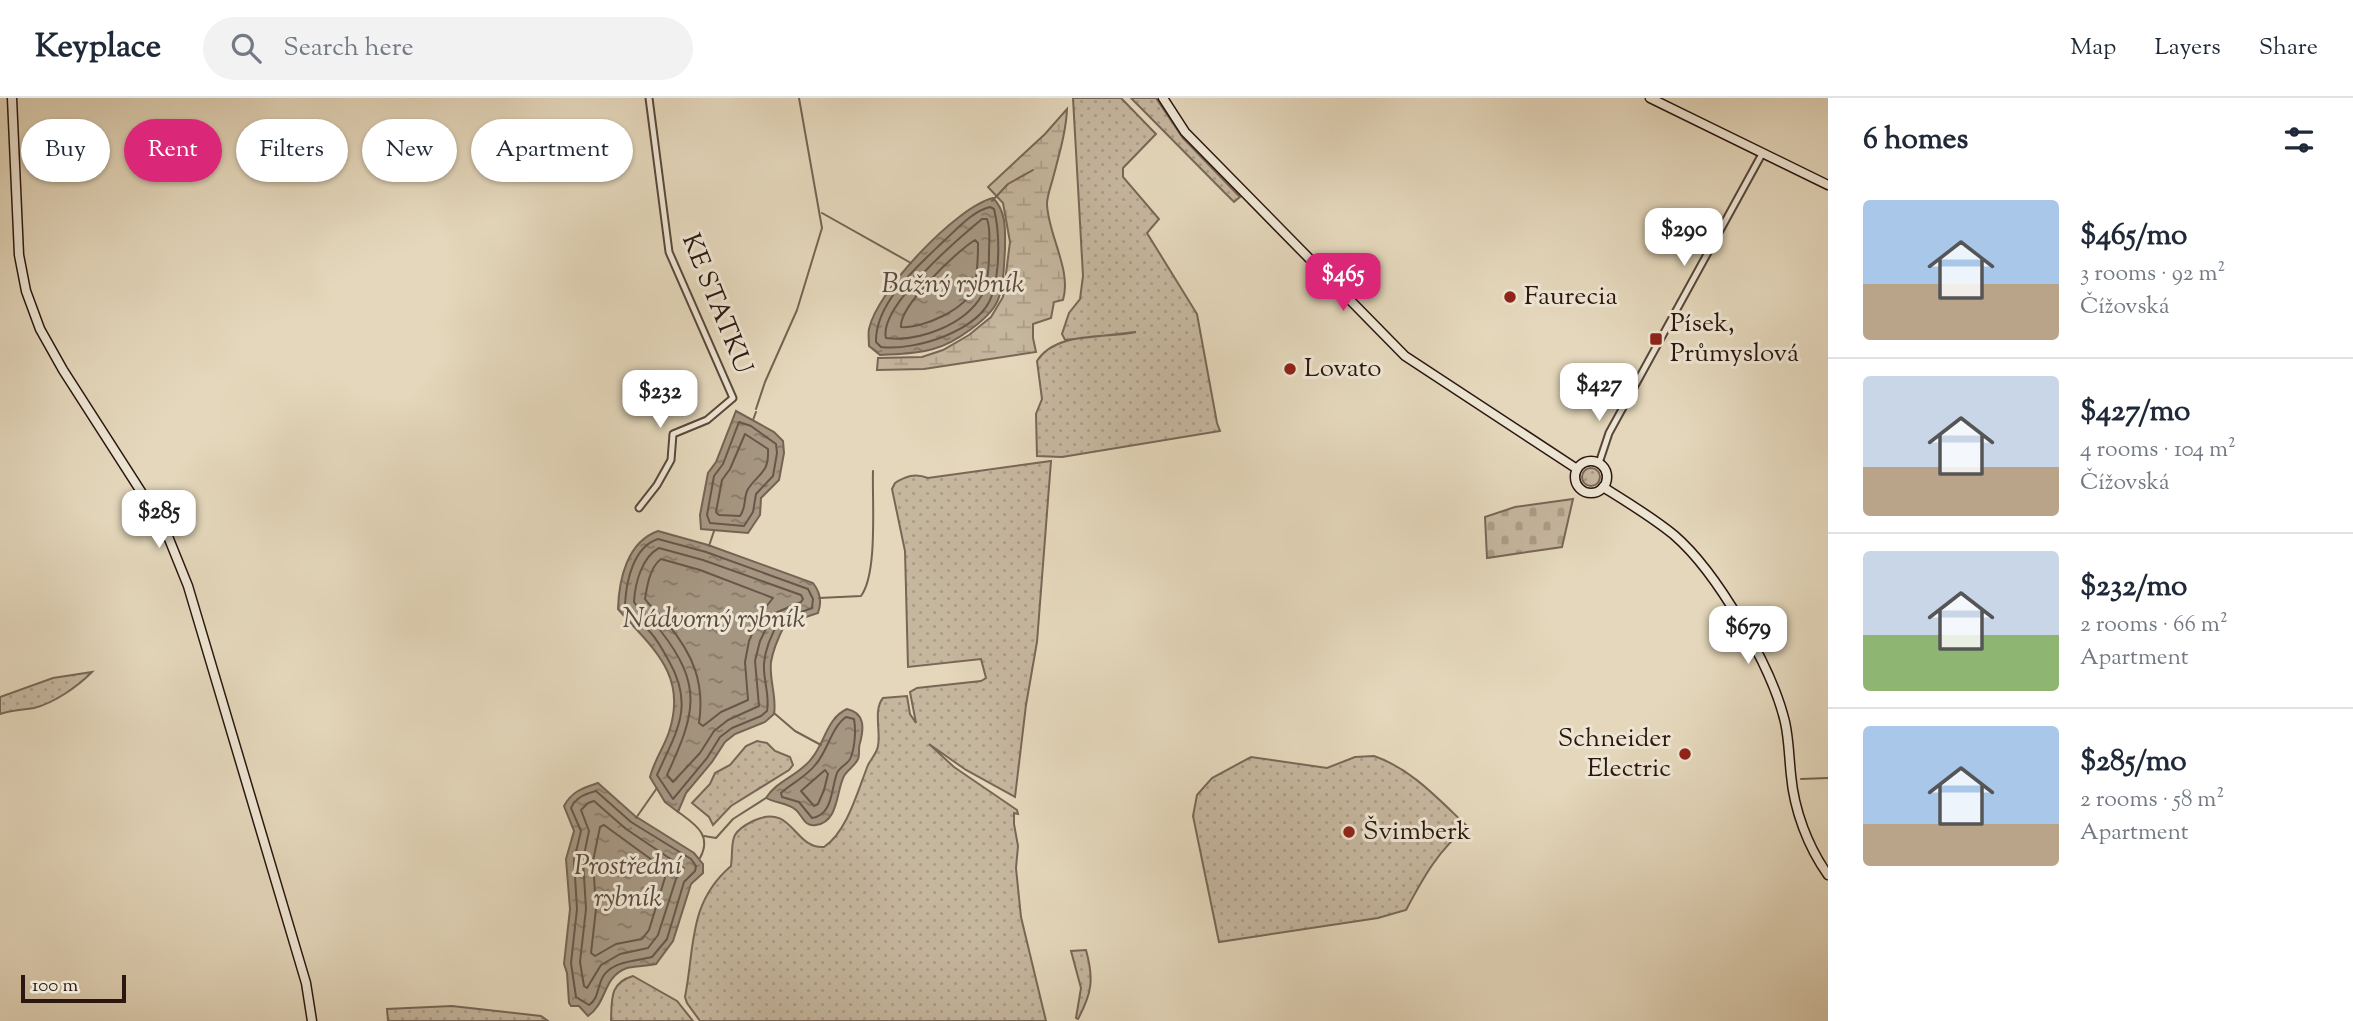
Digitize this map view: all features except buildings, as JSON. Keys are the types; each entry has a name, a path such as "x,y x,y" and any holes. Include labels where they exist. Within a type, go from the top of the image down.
{"street":[{"path":"12,98 19,254 26,290 40,329 63,370 165,528 178,559 306,983 312,1021"},
{"name":"KE STATKU","path":"639,508 657,485 671,460 673,434 707,420 733,398 669,252 649,98"},
{"path":"1163,98 1185,132 1405,356 1577,469"},
{"path":"1650,98 1828,185"},
{"path":"1599,463 1609,433 1762,154"},
{"path":"1585,462 1599,463 1606,474 1603,487 1592,493 1581,490 1575,482 1577,469 1585,462"},
{"path":"1603,487 1676,536 1694,555 1751,641 1778,698 1786,725 1795,802 1804,828 1828,875"}],"green space":[{"path":"1073,98 1121,98 1156,134 1123,168 1123,177 1159,219 1147,233 1197,314 1220,431 1062,457 1037,456 1036,414 1042,399 1037,361 1045,351 1079,338 1065,340 1062,334 1069,313 1080,299 1083,276"},
{"path":"1131,98 1156,98 1183,138 1240,197 1234,202"},
{"path":"1067,109 1064,135 1047,204 1065,289 1063,300 1054,302 1051,318 1033,324 1036,352 924,369 877,370 878,358 922,357 943,350 969,335 991,317 1003,297 1010,242 1003,203 988,187 1045,134"},
{"path":"1051,461 1037,642 1015,797 966,770 929,744 954,767 1017,810 1018,814 1014,813 1014,824 1018,846 1016,868 1021,917 1046,1021 700,1021 685,997 696,926 707,895 731,866 735,834 753,821 777,817 785,821 805,841 824,847 845,821 876,751 879,740 878,708 883,698 907,696 910,714 916,723 910,692 917,688 981,681 986,678 981,659 908,667 905,551 892,489 895,483 911,476 928,478"},
{"path":"1587,468 1595,468 1600,477 1598,484 1587,486 1582,481 1582,473"},
{"path":"1573,499 1562,547 1487,558 1485,517 1515,507"},
{"path":"92,672 72,689 49,702 34,708 0,714 0,697 53,678"},
{"path":"757,741 767,743 775,751 790,757 793,765 731,806 713,825 709,817 692,803 710,784 715,773 730,765 746,746"},
{"path":"1374,756 1413,777 1468,827 1440,855 1406,910 1378,918 1219,942 1193,816 1197,795 1212,778 1251,757 1327,768 1355,757"},
{"path":"1086,950 1090,986 1078,1019 1081,988 1071,951"},
{"path":"633,976 677,1001 693,1021 611,1021 613,993 620,983"},
{"path":"452,1006 541,1016 548,1021 388,1021 387,1009"}],"water":[{"name":"Bažný rybník","path":"993,198 1001,209 1005,235 1003,280 995,305 971,329 941,346 907,354 880,355 869,346 869,331 875,313 902,273 959,217"},
{"path":"736,411 774,432 783,441 784,453 779,480 761,498 760,515 748,533 701,529 700,515 708,473 716,462"},
{"name":"Nádvorný rybník","path":"658,531 708,545 813,583 818,590 820,601 818,613 785,624 776,643 771,669 774,714 765,722 735,734 725,742 686,793 678,812 665,802 650,777 669,732 674,712 674,694 670,678 654,650 618,609 623,574 632,553 647,536"},
{"path":"847,709 857,714 862,722 859,757 841,782 836,805 829,818 823,823 812,825 793,808 766,798 807,764 835,718"},
{"name":"Prostřední rybník","path":"598,783 635,816 694,853 703,864 703,873 691,884 673,941 656,964 627,968 619,972 588,1016 579,1006 571,1006 569,1003 564,964 570,909 566,859 574,831 564,806 574,793"}],"waterway":[{"path":"756,409 797,310 822,228 799,98"},
{"path":"992,201 1008,184 1033,170"},
{"path":"822,213 911,263"},
{"path":"753,420 756,412"},
{"path":"819,598 861,596 866,585 872,554 873,471"},
{"path":"709,546 714,531"},
{"path":"774,713 795,731 821,745"},
{"path":"1801,779 1828,778"},
{"path":"636,818 657,788"},
{"path":"704,836 716,838 733,819 766,798"},
{"path":"677,811 695,825 703,836 700,858"}],"place":[{"name":"Faurecia","path":"1510,297"},
{"name":"Písek, Průmyslová","path":"1656,339"},
{"name":"Lovato","path":"1290,369"},
{"name":"Schneider Electric","path":"1685,754"},
{"name":"Švimberk","path":"1349,832"}]}
